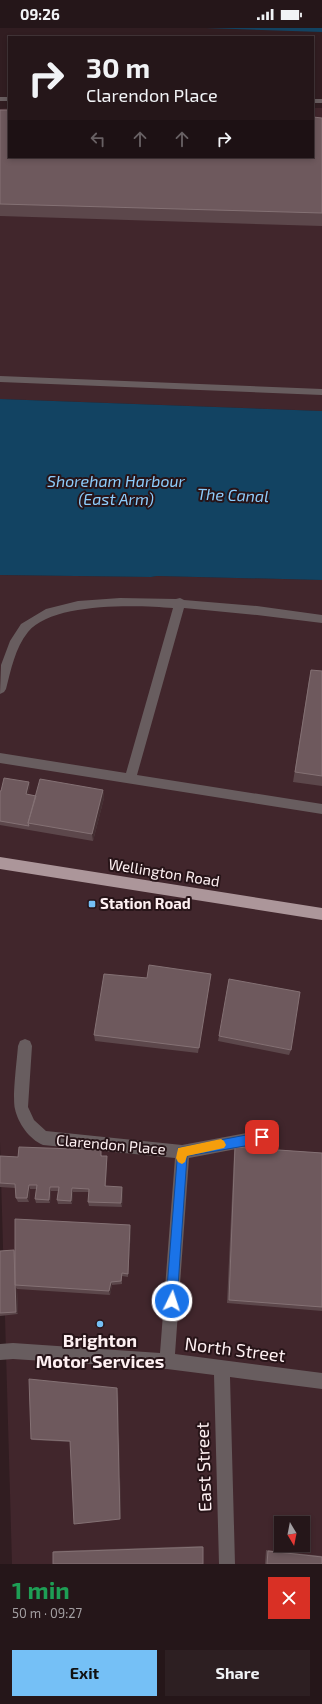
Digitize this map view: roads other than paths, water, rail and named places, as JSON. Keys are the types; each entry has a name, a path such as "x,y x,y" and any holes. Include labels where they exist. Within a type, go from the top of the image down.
{"main road":[{"name":"Wellington Road","path":"0,863 322,914"}],"street":[{"path":"0,379 322,392"},
{"path":"0,689 11,651 25,626 45,613 74,605 180,602 322,619"},
{"path":"130,778 180,602"},
{"path":"0,758 322,809"},
{"name":"Clarendon Place","path":"25,1046 21,1108 29,1125 43,1138 182,1152 262,1137"},
{"name":"Clarendon Place","path":"167,1361 182,1152"},
{"name":"North Street","path":"0,1352 13,1351 167,1361 322,1381"},
{"name":"East Street","path":"222,1368 227,1564"}],"water":[{"path":"206,28 322,28 322,32"},
{"name":"Shoreham Harbour (East Arm)","path":"0,399 322,411 322,580 157,576 0,575"}],"place":[{"name":"Station Road","path":"92,904"},
{"name":"Brighton Motor Services","path":"100,1324"}],"water label":[{"name":"The Canal","path":"233,495"}]}
